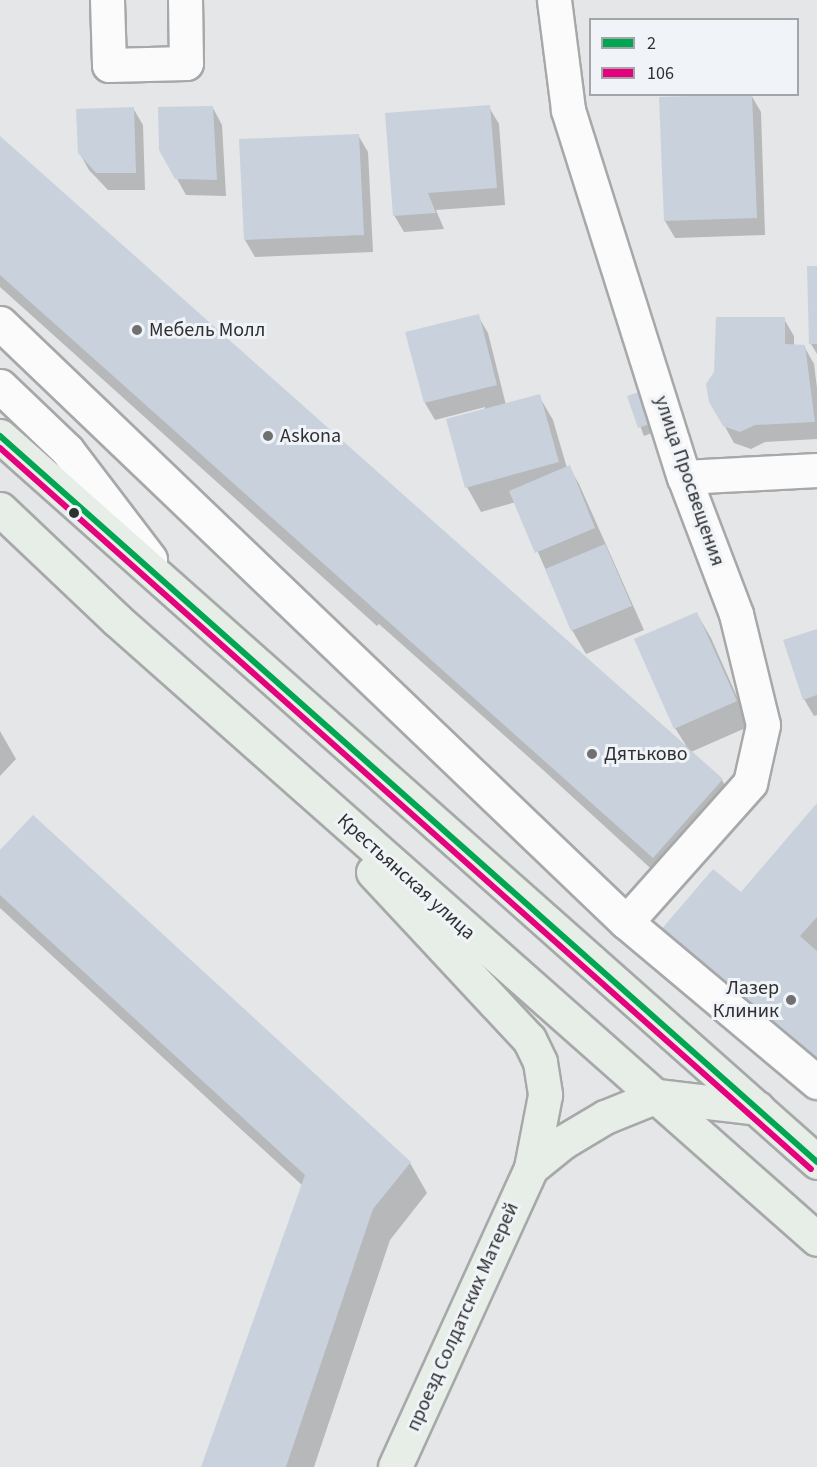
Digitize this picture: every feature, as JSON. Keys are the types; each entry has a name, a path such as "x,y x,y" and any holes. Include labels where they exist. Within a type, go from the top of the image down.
{"main road":[{"path":"0,436 817,1162"},
{"name":"Крестьянская улица","path":"0,509 117,620 817,1239"},
{"name":"проезд Солдатских Матерей","path":"329,809 381,883 529,1039 540,1062 545,1095 531,1168 395,1467"},
{"path":"657,1096 757,1108"},
{"name":"проезд Солдатских Матерей","path":"531,1168 563,1142 605,1117 657,1096"}],"street":[{"path":"107,0 109,65 186,63 185,0"},
{"name":"улица Просвещения","path":"554,0 568,110 684,477 736,614 763,725 750,783 626,922"},
{"path":"0,323 626,922 817,1082"},
{"path":"0,386 67,450 179,596"},
{"path":"684,477 817,470"}],"building":[{"path":"752,96 757,218 664,221 659,97"},
{"path":"490,105 497,188 428,193 436,213 393,216 385,113"},
{"path":"213,106 217,180 175,179 159,150 158,107"},
{"path":"134,107 136,173 96,173 78,153 76,109"},
{"path":"359,134 364,235 244,240 239,139"},
{"path":"0,136 723,779 653,858 0,275"},
{"path":"807,266 817,266 817,344 809,344"},
{"path":"479,314 497,385 424,403 405,332"},
{"path":"716,317 785,317 785,344 805,345 815,422 755,425 740,432 723,426 709,402 706,384 714,372"},
{"path":"642,391 653,423 638,428 627,396"},
{"path":"540,394 559,462 465,488 446,419"},
{"path":"570,465 595,528 535,553 509,491"},
{"path":"605,544 632,606 571,631 545,569"},
{"path":"697,612 737,701 674,729 634,639"},
{"path":"817,629 817,695 803,700 783,640"},
{"path":"817,803 817,917 800,936 817,951 817,1062 660,931 713,869 741,892"},
{"path":"33,815 411,1162 373,1209 286,1467 201,1467 305,1175 0,895 0,850"}],"transit line":[{"name":"2","path":"0,436 817,1162"},
{"name":"106","path":"0,448 811,1169"}],"place":[{"name":"Мебель Молл","path":"137,330"},
{"name":"Askona","path":"268,436"},
{"name":"Дятьково","path":"592,754"},
{"name":"Лазер Клиник","path":"791,1000"}]}
